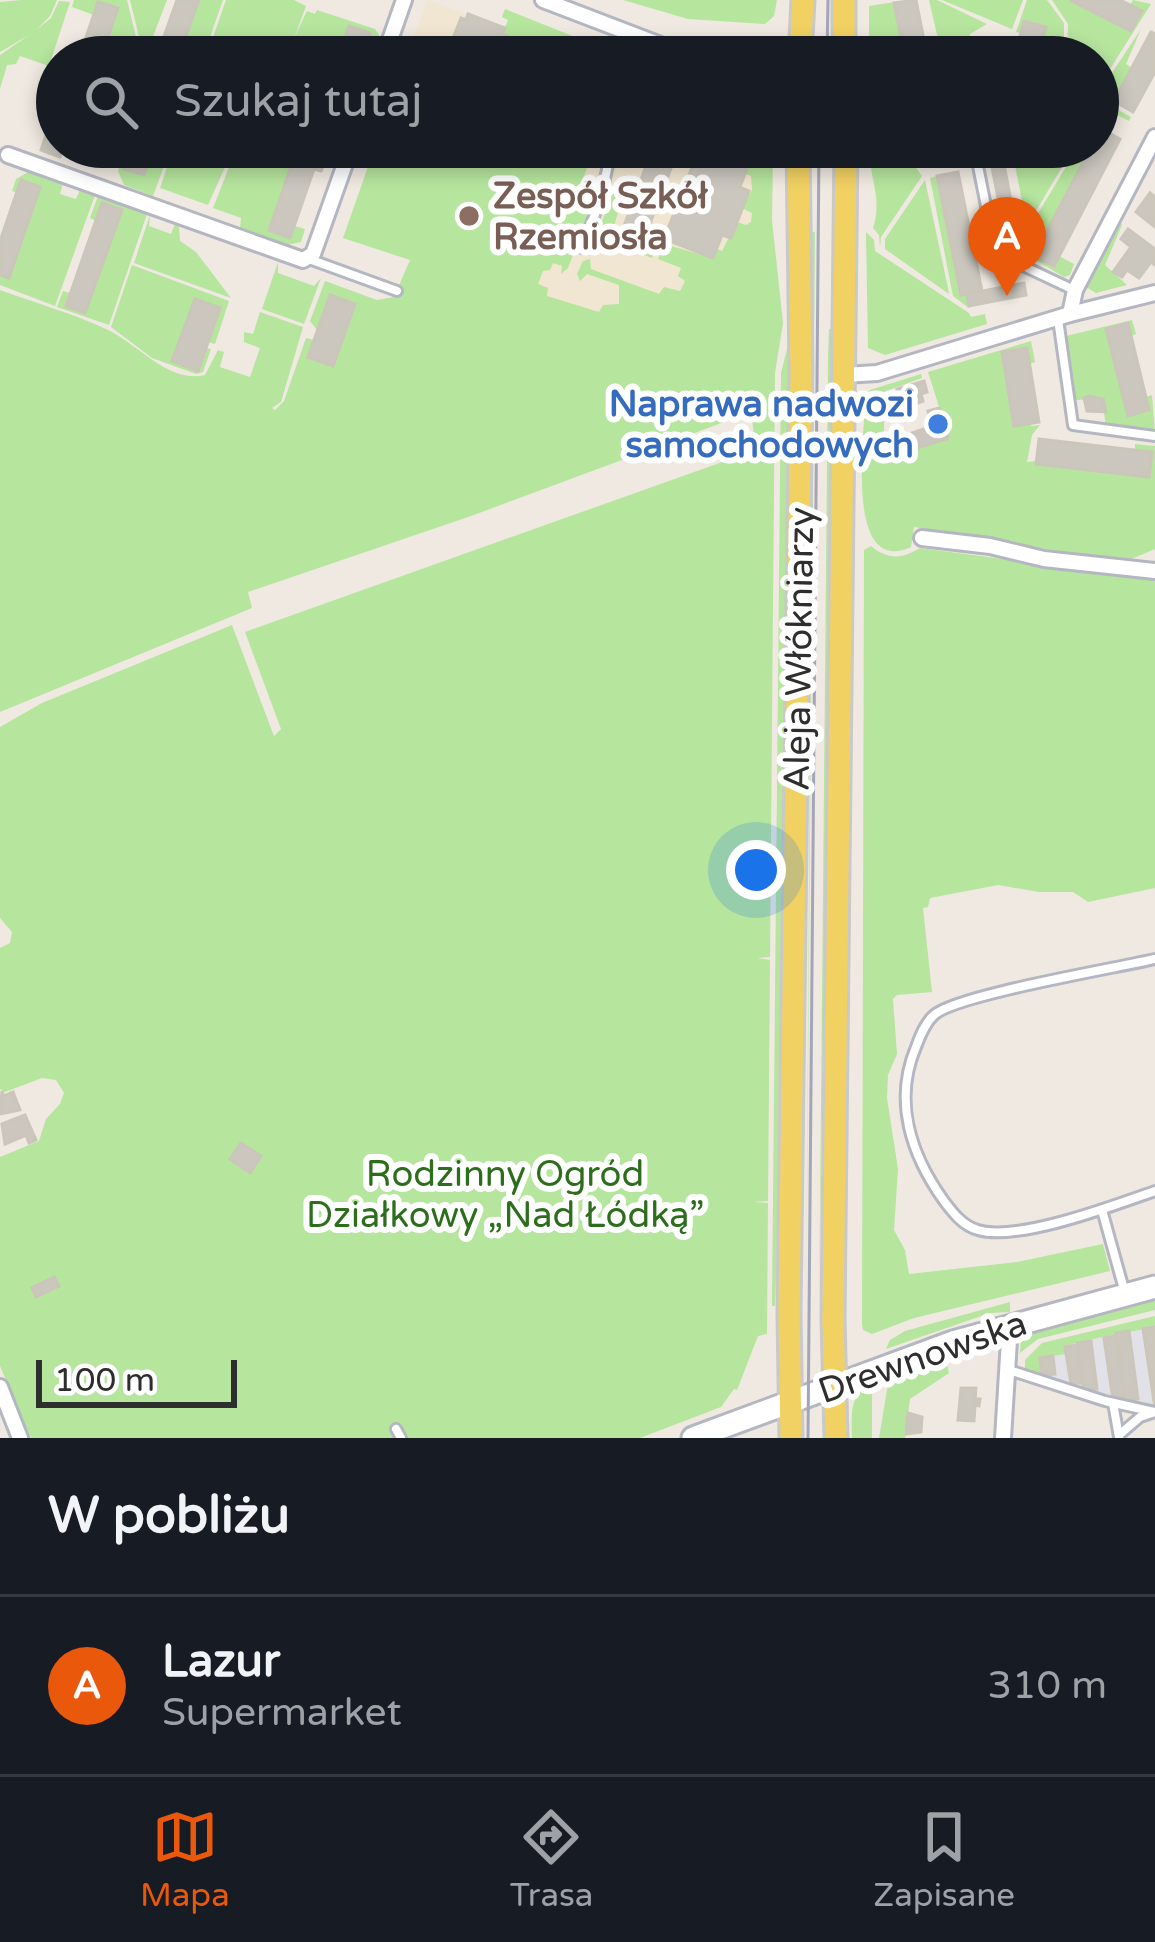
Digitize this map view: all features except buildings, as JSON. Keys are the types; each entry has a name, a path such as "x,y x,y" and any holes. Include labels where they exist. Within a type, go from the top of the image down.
{"main road":[{"path":"801,36 803,0"},
{"path":"844,0 844,36"},
{"name":"Aleja Włókniarzy","path":"791,1438 801,370 798,168"},
{"name":"Aleja Włókniarzy","path":"836,1438 846,168"},
{"name":"Drewnowska","path":"693,1438 1010,1324 1155,1287"}],"street":[{"path":"391,36 404,0"},
{"path":"543,0 626,36"},
{"path":"1064,316 1155,137"},
{"path":"8,154 36,164"},
{"path":"47,168 309,259 343,168"},
{"path":"844,375 896,368 1155,293"},
{"path":"922,538 1155,572"},
{"path":"1004,1438 1010,1324"},
{"path":"0,1387 20,1438"}],"lane":[{"path":"582,248 607,168"},
{"path":"978,168 994,246 1002,256 1075,290"},
{"path":"309,259 397,291"},
{"path":"1064,316 1073,425 1155,436"},
{"path":"1155,958 949,1006 928,1022 906,1079 906,1111 915,1153 950,1210 969,1227 998,1232 1102,1210 1155,1191"},
{"path":"1102,1210 1126,1294"},
{"path":"1009,1370 1154,1412"},
{"path":"1113,1403 1119,1436"},
{"path":"1119,1436 1139,1417 1154,1412"}],"shaded area":[{"path":"427,0 505,28 503,33 513,36 414,36"},
{"path":"368,168 756,168 757,213 728,278 588,317 343,238"},
{"path":"1155,1327 1155,1408 1113,1400 1042,1376 1040,1358 1065,1354 1065,1347"}],"green space":[{"path":"57,0 36,30 51,18 59,1 70,2 59,36 36,36 36,62 20,56 16,64 7,65 0,89 0,55 29,35 0,52 0,2"},
{"path":"74,0 127,0 136,36 108,36 117,8 99,2 94,15 72,7"},
{"path":"130,0 167,0 153,36 139,36"},
{"path":"199,0 223,0 210,36 186,36"},
{"path":"226,0 294,0 306,6 295,36 213,36"},
{"path":"623,0 777,0 774,16 765,24 688,19"},
{"path":"909,0 894,4 901,36 869,36 869,6"},
{"path":"929,0 987,24 970,36 937,36"},
{"path":"942,0 1023,0 1012,29"},
{"path":"1027,0 1047,0 1064,23 1064,36 1043,36 1045,27 1025,21 1021,33 1016,32"},
{"path":"1052,0 1070,0 1131,31 1141,12 1130,5 1133,0 1151,4 1119,55 1119,36 1068,36 1068,24"},
{"path":"505,9 572,36 507,36 502,34 508,20 502,17"},
{"path":"317,10 375,29 379,36 358,36 349,26 345,36 295,36 307,11 315,14"},
{"path":"1141,29 1126,64 1132,68 1119,92 1119,62"},
{"path":"125,168 144,175 146,168 163,168 153,196 124,185 118,171"},
{"path":"167,168 225,168 208,205 160,188"},
{"path":"229,168 291,168 269,230 289,237 294,226 305,229 301,242 287,245 240,228 241,218 213,208"},
{"name":"Rodzinny Ogród Działkowy „Nad Łódką”","path":"368,168 587,168 582,181 590,185 592,179 597,192 568,268 561,274 562,266 553,263 538,284 548,288 547,296 599,312 603,305 619,304 619,285 587,274 580,281 577,274 583,261 590,259 591,269 659,294 664,287 680,291 685,281 678,276 681,268 658,259 664,244 713,258 717,249 722,251 737,222 751,222 752,213 742,208 752,190 746,168 773,168 772,220 783,323 775,373 770,957 757,958 770,960 768,1201 754,1202 768,1203 767,1334 758,1336 737,1390 721,1407 640,1438 31,1438 0,1366 0,1157 39,1141 46,1119 64,1093 56,1080 42,1078 5,1092 0,1089 0,948 10,943 12,932 0,918 0,727 42,703 232,625 274,736 281,729 245,632 756,450 751,412 248,592 252,608 0,712 0,290 106,329 165,368 191,376 205,375 218,350 224,352 220,367 250,377 260,348 244,342 244,332 253,334 260,312 303,327 275,410 284,401 306,338 314,340 308,357 333,365 330,295 317,330 310,321 325,281 377,300 394,297 410,260 343,238"},
{"path":"871,168 916,168 922,176 881,237 880,247 873,228 876,198"},
{"path":"1016,168 1062,168 1027,226"},
{"path":"1065,168 1080,168 1035,255 1054,266 1059,256 1074,264 1070,275 1064,277 1024,253 1028,230"},
{"path":"30,171 63,183 60,194 76,199 80,190 95,195 55,306 0,285 0,275 9,277 40,188 21,180 17,193 12,191 16,179"},
{"path":"937,176 960,294 967,294 969,308 953,296 930,178"},
{"path":"925,180 949,294 885,249 885,239"},
{"path":"607,183 624,191 613,230 656,249 652,258 602,239 593,244 609,204"},
{"path":"98,196 147,214 109,325 57,307 63,291 70,293 66,306 85,312 96,221 90,218"},
{"path":"150,215 149,226 171,234 175,224 179,227 180,241 196,252 231,298 134,263"},
{"path":"1119,220 1122,225 1105,265 1127,285 1096,293 1084,286"},
{"path":"809,232 815,232 806,1318 813,307"},
{"path":"866,232 874,240 875,251 971,317 985,314 987,324 885,355 868,348"},
{"path":"278,262 278,273 314,286 321,278 304,324 262,309"},
{"path":"132,265 229,301 215,344 208,342 220,308 195,300 206,348 211,349 203,372 196,374 152,358 111,327"},
{"path":"1132,320 1136,334 1131,336 1127,323 1107,329 1129,415 1149,410 1146,397 1152,395 1155,434 1106,427 1102,399 1076,400 1066,336"},
{"path":"829,329 833,329 819,1318 828,357"},
{"path":"789,341 783,1059 772,1306 781,373"},
{"path":"1031,341 1035,362 1029,364 1026,348 1002,352 1031,426 1040,425 1032,435 1027,462 1135,450 1135,444 1155,446 1155,549 1129,560 1113,560 914,527 911,547 890,551 876,542 863,500 865,404 870,390 921,374 922,378 883,392 885,457 949,438 928,372"},
{"path":"871,546 895,556 920,548 1155,579 1155,888 1088,902 1073,892 998,885 930,898 923,908 932,992 893,999 897,1054 888,1075 898,1169 894,1230 905,1250 909,1274 1017,1262 1103,1244 1110,1271 914,1318 872,1334 862,1324 864,550"},
{"path":"1155,1300 1155,1310 1038,1339 1020,1353 1021,1339 1031,1331"},
{"path":"1010,1302 1010,1312 990,1313 886,1349 890,1340 905,1331"},
{"path":"1155,1316 1155,1327 1078,1342 1065,1347 1066,1354 1040,1358 1042,1376 1025,1371 1025,1360 1042,1343"},
{"path":"946,1361 949,1373 910,1399 905,1438 879,1438 888,1384"},
{"path":"872,1384 872,1438 852,1438 855,1400"}],"tram line":[{"path":"827,36 828,0"},
{"path":"808,1438 819,168"}],"place":[{"name":"Zespół Szkół Rzemiosła","path":"469,216"},
{"name":"Lazur","path":"1007,296"},
{"name":"Naprawa nadwozi samochodowych","path":"938,424"}]}
